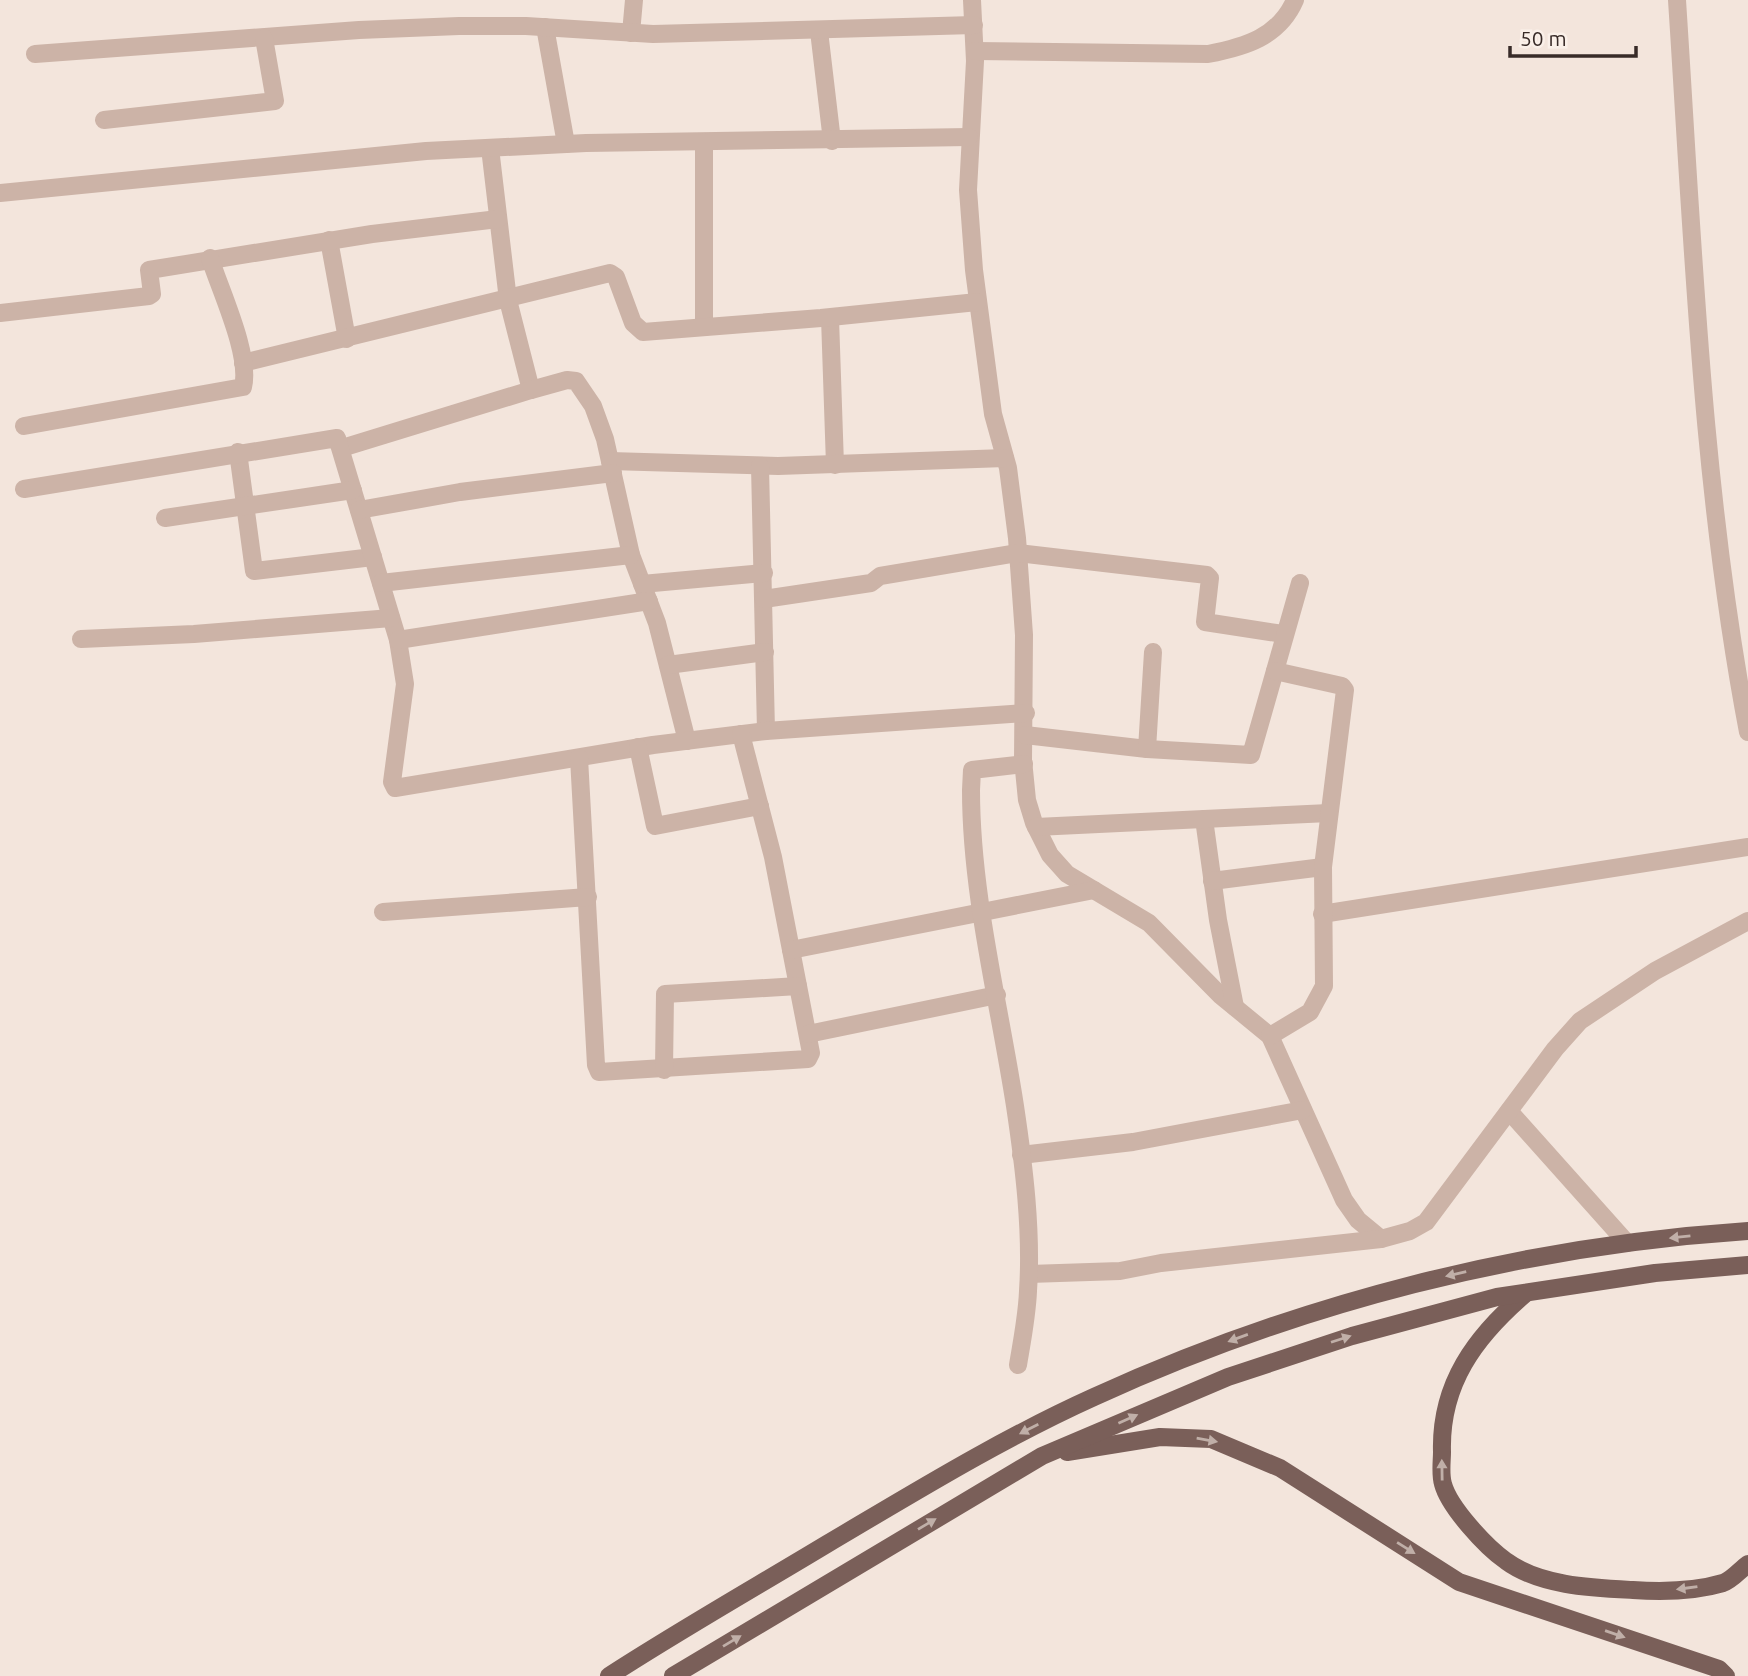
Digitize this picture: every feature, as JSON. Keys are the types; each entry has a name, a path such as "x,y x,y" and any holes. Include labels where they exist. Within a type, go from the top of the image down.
{"main road":[{"path":"609,1676 974,1458 1080,1404 1153,1371 1278,1324 1402,1287 1525,1259 1627,1243 1748,1231"},
{"path":"673,1676 1042,1456 1168,1401 1290,1355 1497,1297 1655,1273 1748,1265"},
{"path":"1525,1294 1492,1322 1471,1350 1455,1378 1441,1424 1443,1484 1470,1529 1507,1562 1550,1580 1593,1588 1661,1592 1725,1582 1748,1564"},
{"path":"1042,1456 1160,1437 1211,1439 1280,1468 1459,1582 1706,1665 1726,1676"}],"street":[{"path":"631,33 634,0"},
{"path":"972,0 975,51 968,190 977,302 993,414 1005,458 1018,553 1026,713 1024,764 1027,800 1036,827 1060,867 1149,923 1220,995 1270,1036 1344,1200 1358,1220 1381,1240"},
{"path":"975,51 1208,54 1242,47 1271,33 1288,16 1295,0"},
{"path":"1676,0 1703,398 1735,663 1748,732"},
{"path":"35,54 459,26 545,27 631,33 819,31 974,25"},
{"path":"545,27 566,144"},
{"path":"819,31 832,141"},
{"path":"104,120 275,101 264,38"},
{"path":"0,193 413,152 566,144 969,137"},
{"path":"704,142 704,327"},
{"path":"490,148 508,300 531,390"},
{"path":"0,313 149,296 152,294 149,270 210,258 498,219"},
{"path":"329,240 347,339"},
{"path":"24,426 241,388 245,383 243,363 210,258"},
{"path":"243,363 610,273 615,275 638,330 830,317 977,302"},
{"path":"830,317 835,465"},
{"path":"342,448 531,390 567,380 576,381 593,406 611,467 631,555 646,593 668,665 687,741"},
{"path":"24,489 330,437 337,438 398,640 405,684 392,782 395,788 638,747 766,731 1026,713"},
{"path":"238,452 254,571 373,557"},
{"path":"359,510 611,467 835,465 1005,458"},
{"path":"760,466 766,731"},
{"path":"165,519 353,490"},
{"path":"764,599 871,583 880,576 1018,553 1207,575 1210,578 1205,622 1283,634"},
{"path":"381,583 631,555"},
{"path":"398,640 764,573"},
{"path":"1025,735 1147,749 1251,755 1283,634 1300,583"},
{"path":"81,639 194,634 391,618"},
{"path":"668,665 765,652"},
{"path":"1147,749 1153,652"},
{"path":"1270,1036 1310,1012 1324,986 1323,867 1345,688 1275,671"},
{"path":"579,758 596,1065 599,1072 808,1059 811,1053 791,950 760,806 741,734"},
{"path":"638,747 655,827 760,806"},
{"path":"1018,1365 1029,1274 1021,1155 982,911 971,809 971,773 976,768 1024,764"},
{"path":"1036,827 1329,813"},
{"path":"1204,819 1212,881 1235,1007"},
{"path":"1322,914 1748,847"},
{"path":"1212,881 1323,867"},
{"path":"791,950 1094,890"},
{"path":"383,912 588,897"},
{"path":"1029,1274 1119,1270 1161,1263 1381,1240 1409,1231 1426,1222 1563,1038 1580,1021 1656,971 1748,921"},
{"path":"664,1070 665,994 798,986"},
{"path":"808,1034 997,995"},
{"path":"1021,1155 1133,1142 1303,1110"},
{"path":"1509,1111 1627,1243"}]}
